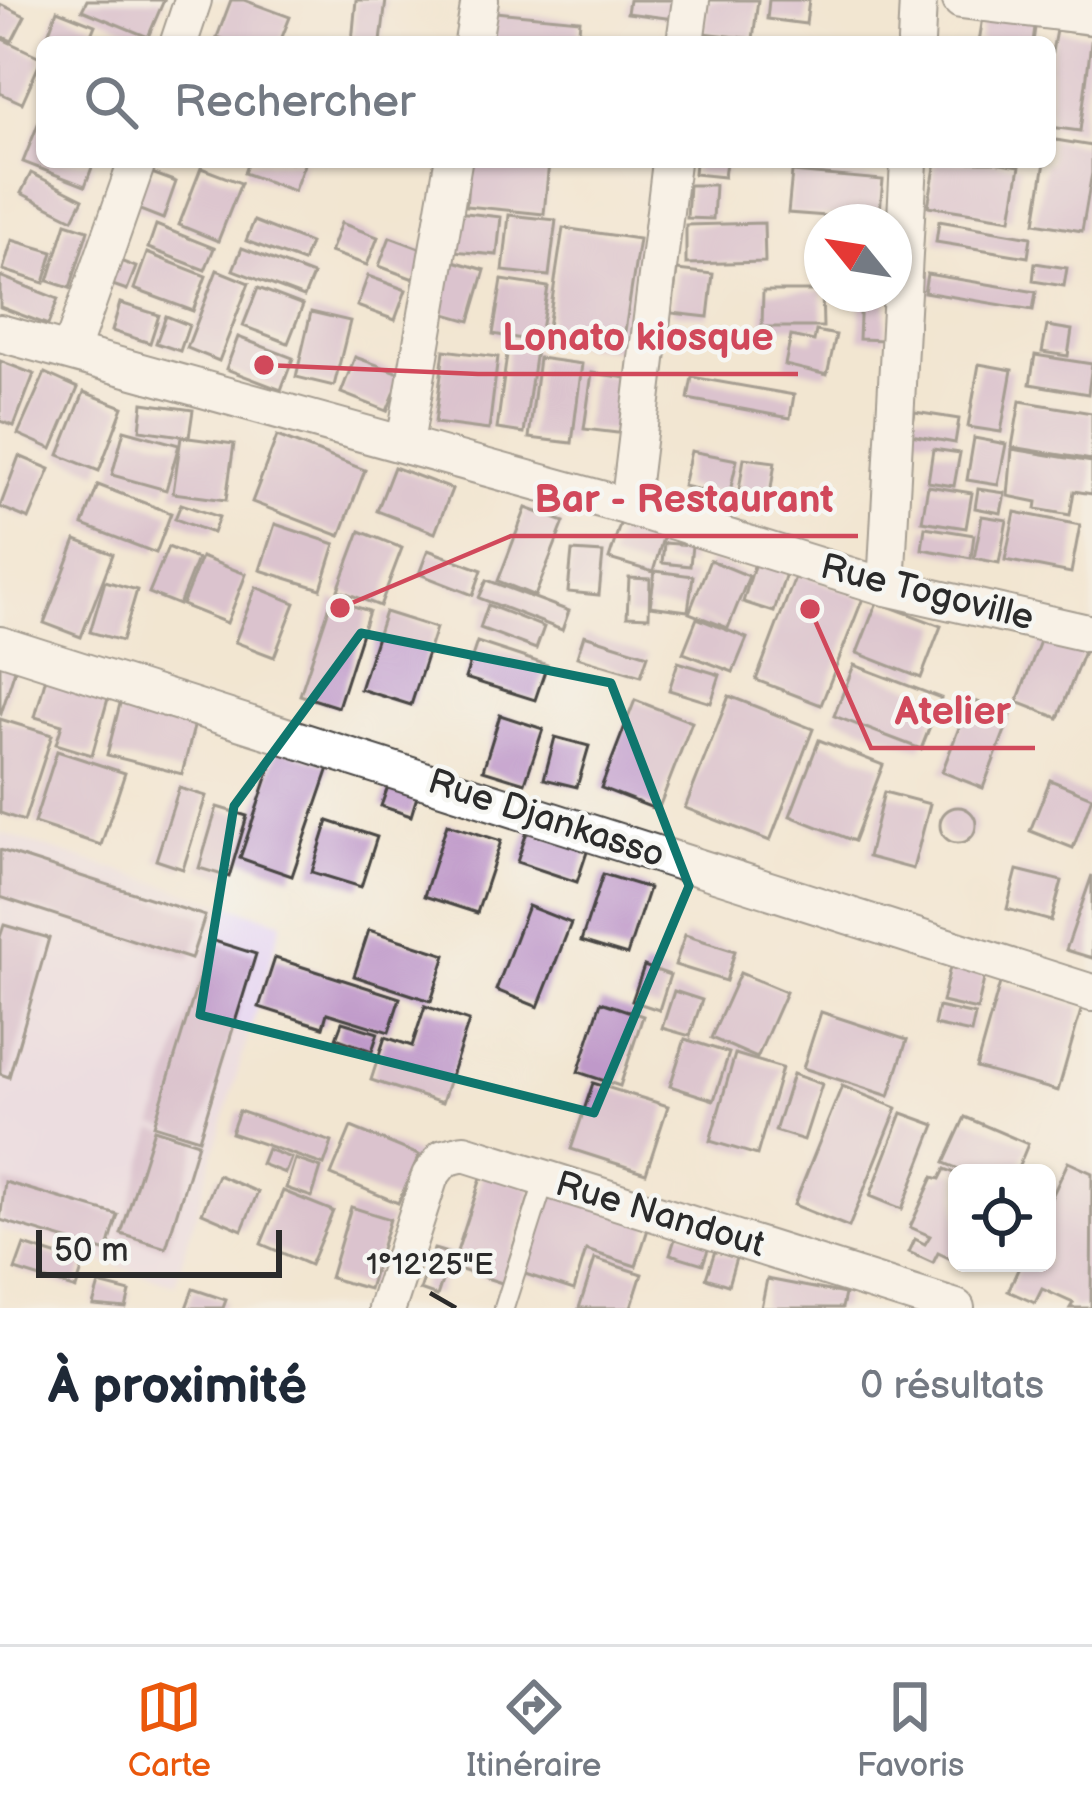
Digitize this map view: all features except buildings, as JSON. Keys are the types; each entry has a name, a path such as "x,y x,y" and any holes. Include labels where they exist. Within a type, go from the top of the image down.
{"street":[{"path":"180,36 193,0"},
{"path":"474,36 480,0"},
{"path":"687,36 691,0"},
{"path":"916,36 918,0"},
{"path":"961,0 1092,16"},
{"path":"71,350 135,168"},
{"path":"405,443 452,168"},
{"path":"629,507 670,168"},
{"path":"886,586 909,168"},
{"name":"Rue Togoville","path":"0,333 405,443 886,586 1092,634"},
{"name":"Rue Djankasso","path":"0,645 1092,993"},
{"name":"Rue Nandout","path":"387,1308 435,1166 452,1154 464,1153 956,1308"}],"lane":[{"path":"504,1308 545,1179"}],"highlighted area":[{"path":"361,633 611,683 689,886 594,1113 200,1015 234,806"}],"shaded area":[{"path":"0,833 282,922 175,1284 0,1230"}],"place":[{"name":"Lonato kiosque","path":"264,365"},
{"name":"Bar - Restaurant","path":"340,608"},
{"name":"Atelier","path":"810,609"}]}
